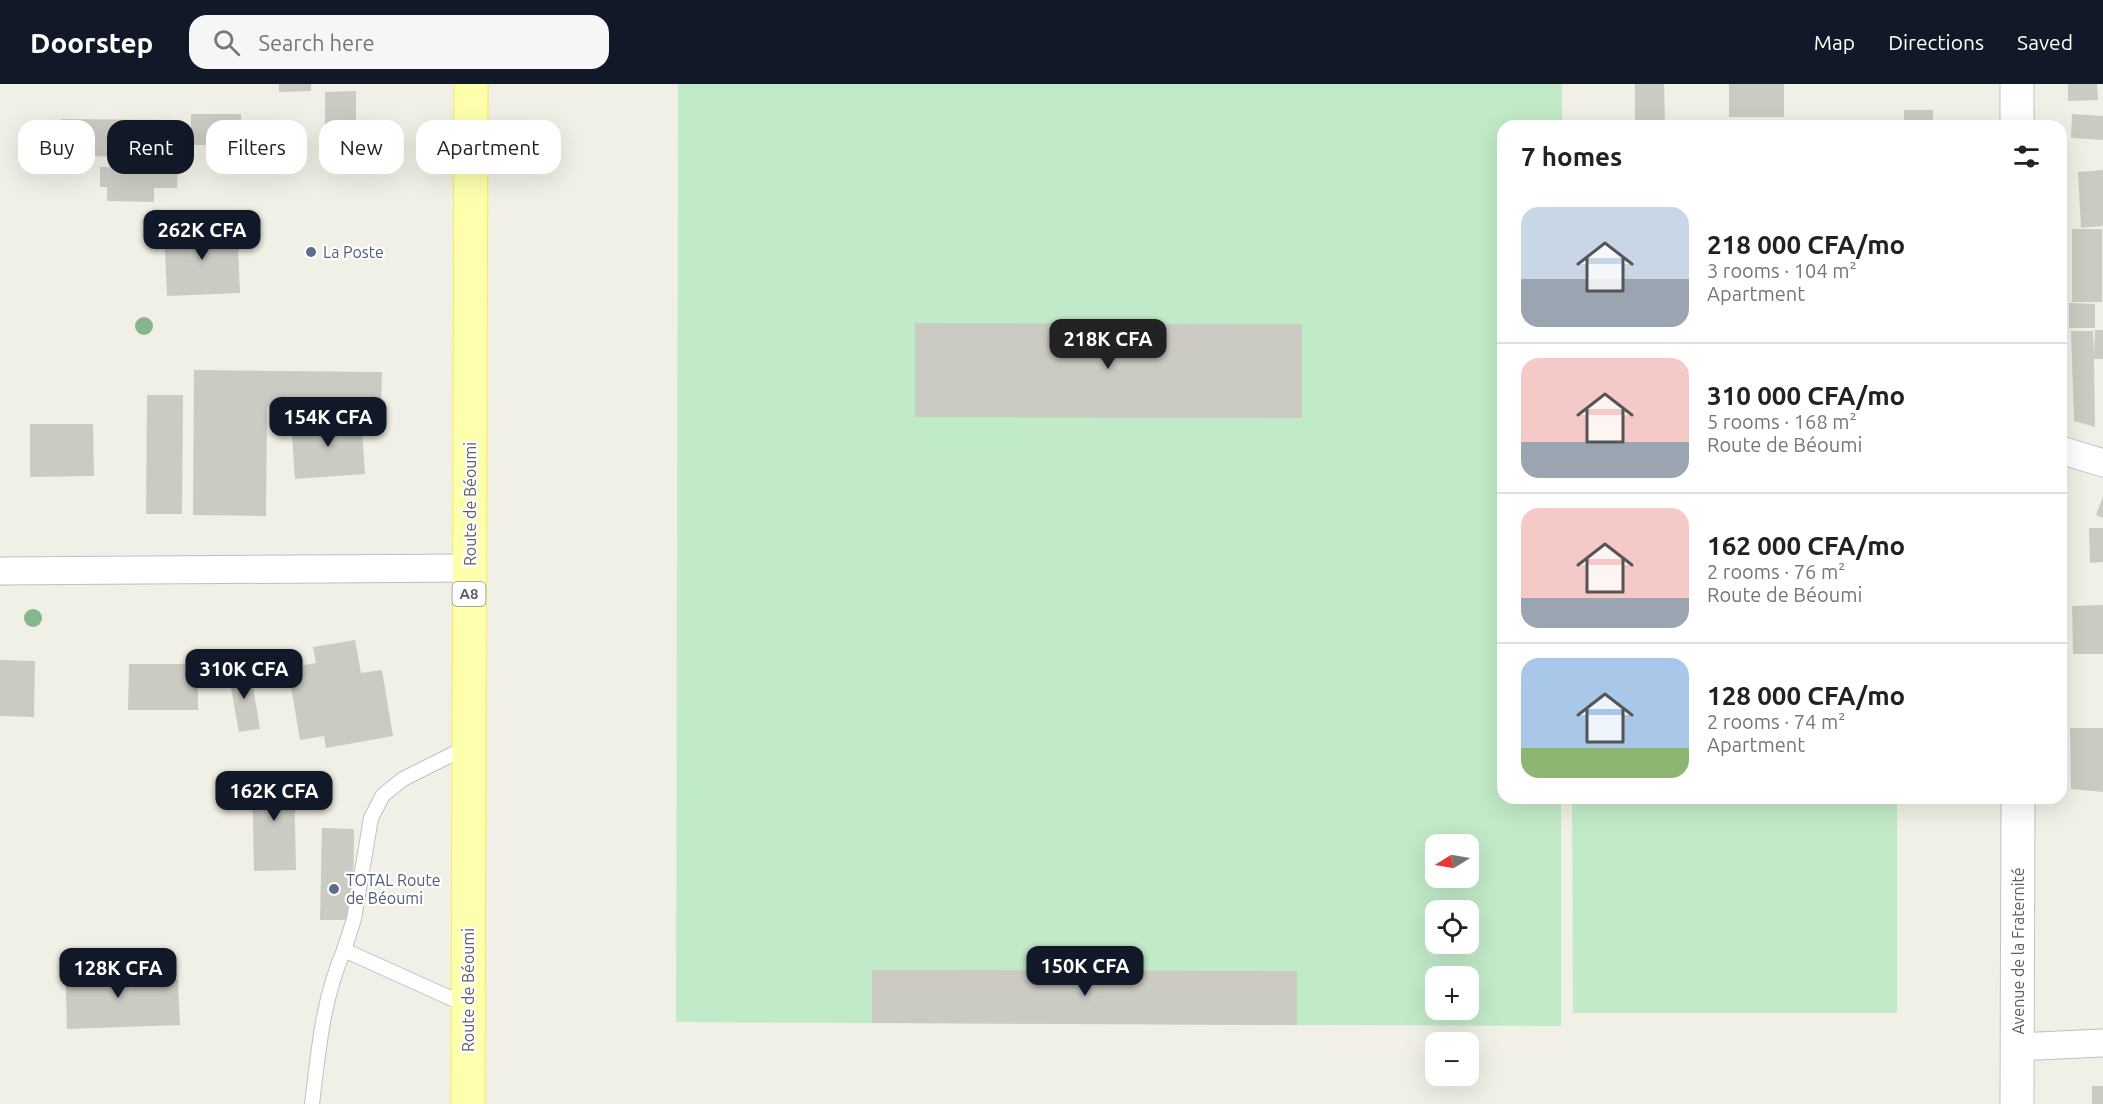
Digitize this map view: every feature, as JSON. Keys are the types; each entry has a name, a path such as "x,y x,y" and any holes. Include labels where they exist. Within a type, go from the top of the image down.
{"main road":[{"name":"Route de Béoumi","path":"468,1104 471,84"}],"street":[{"path":"2017,84 2017,120"},
{"path":"2067,452 2103,463"},
{"path":"0,571 470,568"},
{"name":"Avenue de la Fraternité","path":"2017,1104 2018,804"},
{"path":"2018,1047 2103,1043"}],"lane":[{"path":"312,1104 324,1011 332,978 354,919 371,818 383,795 403,779 469,746"},
{"path":"344,950 468,1006"}],"green space":[{"path":"678,84 1562,84 1562,120 1497,120 1497,804 1561,804 1561,1026 676,1022"},
{"path":"1572,804 1897,804 1897,1013 1573,1013"}],"building":[{"path":"279,84 311,84 311,91 279,92"},
{"path":"1635,84 1664,84 1665,120 1635,120"},
{"path":"1729,84 1784,84 1784,117 1729,117"},
{"path":"2068,84 2097,84 2098,100 2068,101"},
{"path":"356,91 356,120 325,120 325,92"},
{"path":"1904,110 1933,110 1933,120 1904,120"},
{"path":"191,114 241,114 241,120 206,120 206,145 194,145 194,120 191,120"},
{"path":"2072,114 2103,116 2103,140 2071,138"},
{"path":"61,119 181,120 107,120 107,156 95,156 95,120"},
{"path":"100,167 107,167 107,174 178,174 177,188 154,188 154,202 107,201 107,187 100,187"},
{"path":"2103,170 2103,226 2081,228 2078,172"},
{"path":"237,226 240,293 167,296 164,229"},
{"path":"2072,229 2102,229 2102,302 2072,302"},
{"path":"2069,303 2095,304 2095,328 2069,328"},
{"path":"915,323 1302,324 1302,418 915,417"},
{"path":"2095,330 2103,330 2103,359 2094,359 2095,427 2074,421 2071,331 2093,331 2094,355"},
{"path":"194,370 382,372 381,408 267,407 266,516 193,515"},
{"path":"147,395 183,395 182,514 146,514"},
{"path":"361,417 365,474 295,479 291,422"},
{"path":"30,424 93,424 94,476 30,477"},
{"path":"2103,496 2103,518 2096,515"},
{"path":"2089,528 2103,528 2103,562 2090,563"},
{"path":"2103,605 2103,654 2073,654 2072,606"},
{"path":"355,640 361,673 382,670 393,736 326,748 324,736 300,740 288,668 316,663 313,647"},
{"path":"0,660 35,661 34,717 0,716"},
{"path":"129,664 198,664 198,710 128,710"},
{"path":"250,668 260,729 239,732 228,672"},
{"path":"2070,728 2103,728 2103,792 2071,789"},
{"path":"294,774 296,870 254,871 252,775"},
{"path":"322,828 354,829 353,920 320,920"},
{"path":"116,962 117,980 178,979 180,1025 67,1029 65,964"},
{"path":"872,970 1297,971 1297,1025 872,1023"},
{"path":"2092,1086 2103,1086 2103,1104 2092,1104"}],"place":[{"name":"La Poste","path":"311,252"},
{"name":"TOTAL Route de Béoumi","path":"334,889"}]}
